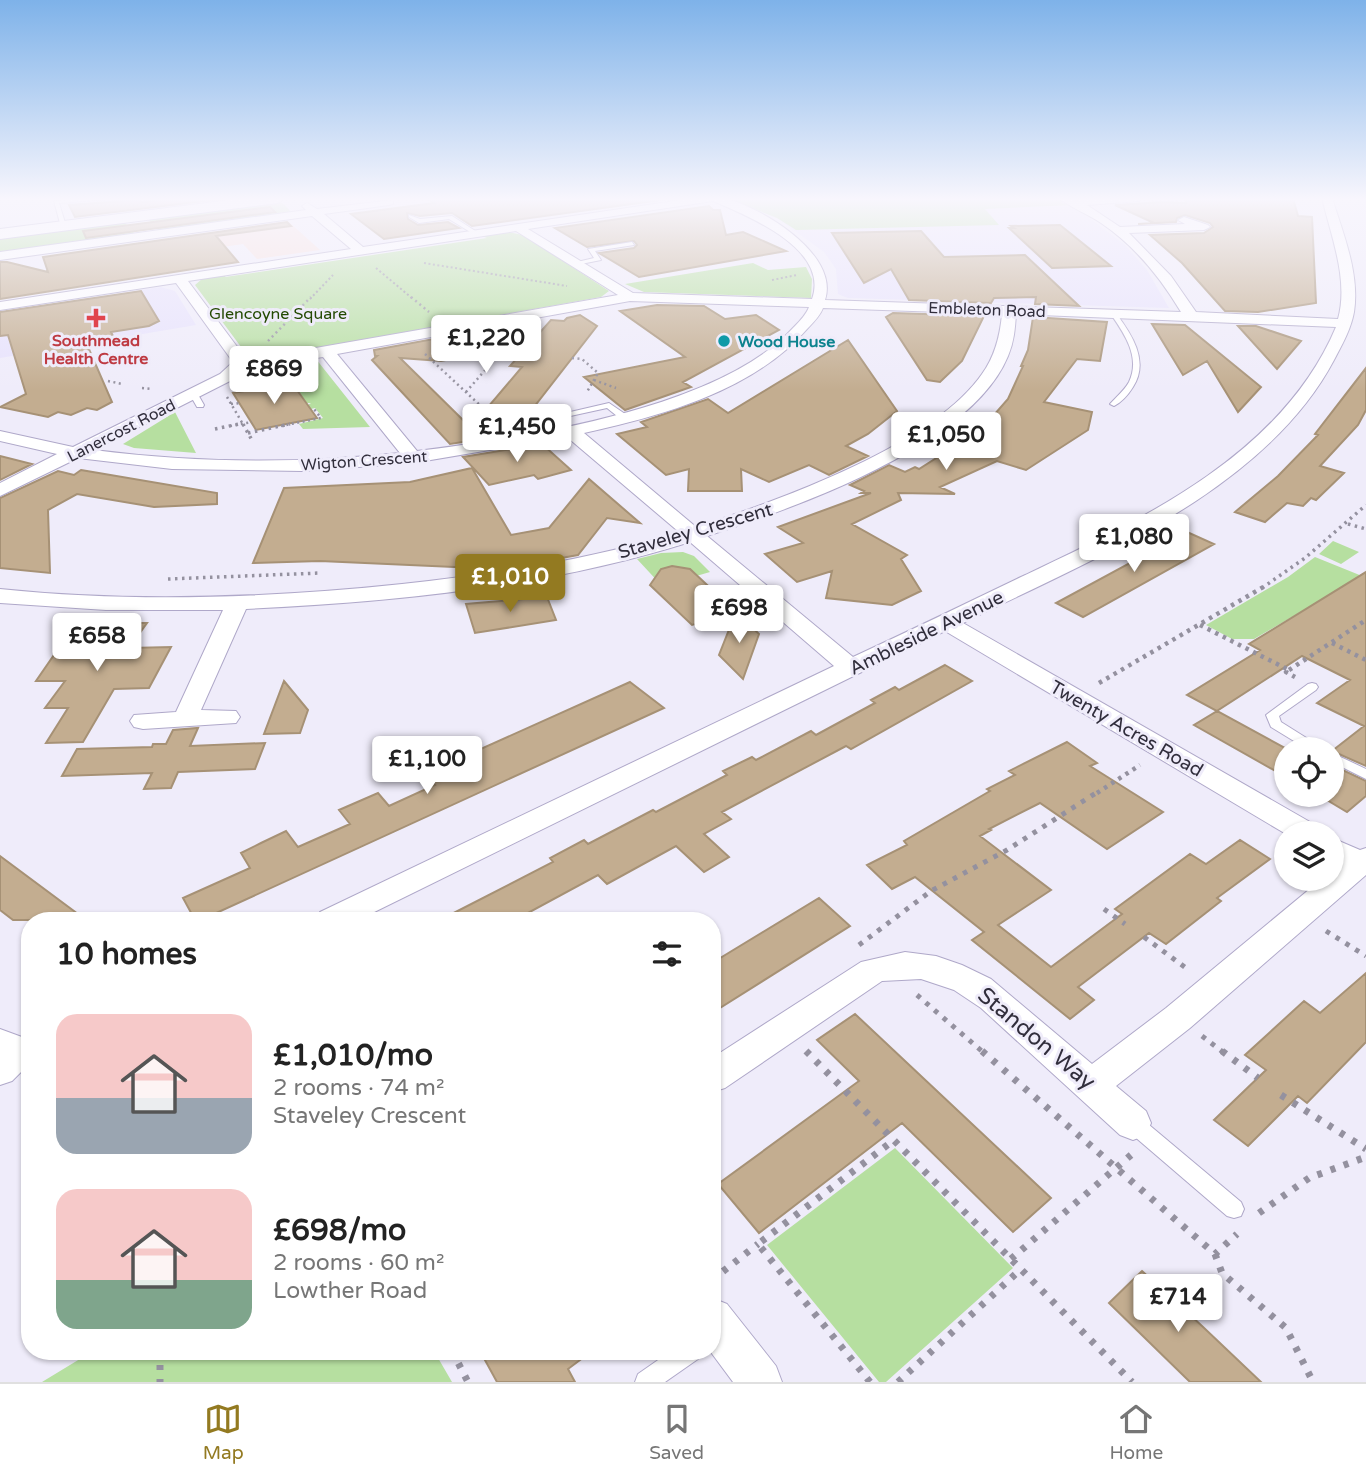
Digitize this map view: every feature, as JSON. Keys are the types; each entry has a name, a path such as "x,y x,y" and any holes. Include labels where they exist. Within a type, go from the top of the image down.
{"street":[{"path":"0,306 300,262"},
{"path":"813,262 822,280 820,303"},
{"path":"1155,262 1191,316"},
{"name":"Ambleside Avenue","path":"348,912 947,622 1150,520 1220,473 1262,440 1297,404 1326,366 1344,324 1348,302 1343,262"},
{"path":"576,263 630,297"},
{"path":"180,279 241,362 240,365 327,352 630,297"},
{"name":"Embleton Road","path":"630,297 1113,313 1344,324"},
{"name":"Wigton Crescent","path":"0,436 75,454 129,462 225,466 348,463 413,458 524,441 569,425 625,418 682,400 759,365 807,326 820,303"},
{"name":"Staveley Crescent","path":"0,596 127,604 237,603 354,595 455,583 616,554 693,534 815,492 932,430 971,396 997,363 1010,327 1009,310"},
{"path":"327,352 413,458"},
{"name":"Lanercost Road","path":"0,491 197,399 240,365"},
{"path":"569,425 852,668"},
{"path":"185,719 237,603"},
{"name":"Twenty Acres Road","path":"947,622 1286,821"},
{"path":"143,721 227,717"},
{"path":"1092,1084 1178,1018 1364,864 1344,854"},
{"name":"Standon Way","path":"721,1071 872,971 890,965 928,966 951,972 993,998 1142,1131"},
{"path":"721,1345 760,1382"}],"lane":[{"path":"1113,313 1132,338 1136,361 1131,386 1114,404"},
{"path":"569,425 600,407 609,405 625,418"},
{"path":"1297,737 1275,724 1272,715 1312,687"},
{"path":"1344,763 1366,775"},
{"path":"1142,1131 1234,1209"},
{"path":"646,1382 675,1360"}],"path":[{"path":"240,365 254,356 346,262"},
{"path":"371,262 449,329"},
{"path":"424,263 575,288"},
{"path":"772,280 819,270"},
{"path":"466,392 524,326 513,317"},
{"path":"408,337 466,392 524,441"},
{"path":"572,358 582,359 598,373 586,395 600,407"},
{"path":"108,381 122,384"},
{"path":"225,393 253,442"},
{"path":"231,404 240,403"},
{"path":"248,433 321,418 314,409"},
{"path":"215,429 252,422"},
{"path":"1073,697 1287,573 1366,505"},
{"path":"1347,524 1366,529"},
{"path":"1312,687 1286,672 1366,620"},
{"path":"1199,625 1289,670"},
{"path":"1332,643 1366,660"},
{"path":"850,985 843,971 845,957 904,910 931,891 1007,850 1164,750"},
{"path":"1104,909 1125,924"},
{"path":"1301,916 1366,956"},
{"path":"1144,937 1214,988"},
{"path":"1178,1018 1258,1078"},
{"path":"785,1029 1132,1382"},
{"path":"1281,1095 1366,1149"},
{"path":"1011,1259 1142,1131"},
{"path":"721,1273 894,1140"},
{"path":"758,1244 870,1382"},
{"path":"1215,1254 1222,1273 1286,1328 1313,1382"},
{"path":"898,1382 1021,1269"},
{"path":"160,1360 160,1382"},
{"path":"457,1360 468,1382"}],"shaded area":[{"path":"831,262 1140,262 1169,308 848,298 838,294 836,269"},
{"name":"Southmead Health Centre","path":"161,287 175,291 196,325 0,358 0,311"}],"green space":[{"name":"Glencoyne Square","path":"322,262 565,262 609,291 601,297 260,358 247,355 195,285 202,279 228,273 225,277"},
{"path":"753,263 768,270 806,267 812,279 811,298 644,292 625,284"},
{"path":"316,359 370,427 303,429 299,424 323,418 315,408 311,409 308,405 311,403 307,403 299,392 302,391 298,391 292,383 257,388 249,374"},
{"path":"175,412 196,453 134,448 123,444"},
{"path":"1333,541 1359,552 1341,564 1319,554"},
{"path":"683,552 694,556 710,572 662,586 637,559 661,553"},
{"path":"1315,557 1362,576 1254,639 1232,639 1206,625 1288,577"},
{"path":"895,1148 1013,1268 886,1382 879,1382 767,1245"},
{"path":"78,1360 439,1360 452,1382 42,1382"}],"building":[{"path":"0,262 48,272 45,262 235,262 0,299"},
{"path":"615,262 721,262 639,277"},
{"path":"851,262 1033,262 1079,306 1035,304 1036,297 994,298 991,303 909,300 891,269 864,283"},
{"path":"1046,262 1107,262 1111,266 1052,268"},
{"path":"1314,262 1316,303 1258,312 1225,311 1182,263"},
{"path":"141,291 159,321 149,326 111,332 113,336 85,340 112,402 97,410 87,408 71,415 58,412 48,417 0,407 26,394 8,335 0,336 0,312"},
{"path":"657,305 704,306 725,319 756,315 779,330 683,382 691,387 625,410 584,377 685,357 620,311"},
{"path":"893,313 984,316 962,361 940,382 927,380 886,317"},
{"path":"580,315 597,326 530,412 512,416 518,421 507,426 515,434 450,444 372,360 377,356 374,350 493,328 515,346 441,361 400,358 463,420 483,413 522,367 510,366 551,320 564,321"},
{"path":"1033,317 1107,322 1100,361 1077,359 1044,402 1092,412 1088,430 1026,470 997,461 940,487 955,494 898,493 901,500 852,524 907,555 901,559 921,591 892,605 826,598 832,571 797,582 765,554 803,543 778,527 871,493 861,493 864,491 850,485 889,465 905,472 915,467 919,469 952,448 955,449 994,415 1008,399 1023,366"},
{"path":"1152,324 1185,325 1261,387 1238,412 1207,361 1183,375"},
{"path":"1238,326 1256,326 1301,341 1277,369"},
{"path":"848,340 897,411 868,434 846,446 868,456 829,475 809,465 769,482 741,469 742,491 688,491 689,469 666,475 617,434 647,427 641,422 708,399 728,413"},
{"path":"1366,368 1366,410 1358,425 1320,466 1344,473 1316,500 1311,498 1303,506 1287,503 1265,522 1235,512 1278,476 1318,435 1315,434"},
{"path":"292,383 317,418 256,430 233,393"},
{"path":"542,444 571,470 538,479 534,475 489,485 463,457"},
{"path":"0,456 32,464 0,480"},
{"path":"472,468 511,535 549,528 589,479 640,523 607,518 578,555 499,569 320,561 253,563 284,488 410,482"},
{"path":"81,470 217,493 217,504 154,507 77,494 48,510 50,573 0,568 0,498 58,471 74,475"},
{"path":"1187,532 1214,544 1083,617 1056,603"},
{"path":"672,566 690,569 736,612 692,625 650,585 661,569"},
{"path":"1366,572 1366,766 1344,756 1344,742 1364,726 1317,703 1350,680 1302,656 1217,711 1187,695 1260,650 1249,644"},
{"path":"547,597 556,620 475,633 466,604"},
{"path":"736,612 759,634 743,679 719,655"},
{"path":"81,623 147,623 129,648 171,647 149,688 114,689 83,742 46,743 68,708 45,708 65,681 36,681 74,626 78,627"},
{"path":"945,665 972,681 851,749 846,746 722,812 731,819 704,834 729,857 704,872 676,846 607,884 598,875 530,912 456,912 553,862 550,858 584,840 588,844 653,810 656,812 727,775 723,771 752,757 756,760 811,731 816,735 875,703 871,700 895,687 899,690"},
{"path":"284,681 308,710 300,733 264,734"},
{"path":"630,682 664,708 218,912 191,912 183,898 250,868 241,853 286,831 298,847 350,824 339,810 378,793 389,806 435,785 425,774"},
{"path":"1217,711 1274,742 1274,770 1194,725"},
{"path":"198,728 190,746 265,743 255,769 178,772 171,788 144,789 152,773 62,776 77,749 152,747 153,744 166,744 173,730"},
{"path":"1067,742 1097,763 1090,766 1163,812 1107,849 1040,803 980,836 1051,890 998,925 1051,967 1122,914 1115,909 1190,854 1206,864 1240,840 1270,859 1217,898 1221,901 1166,944 1149,933 1078,987 1094,1000 1070,1019 972,940 984,932 915,877 892,889 867,865 907,845 904,841 990,791 987,789 1015,775 1009,771"},
{"path":"1344,771 1366,781 1366,796 1347,812 1339,807 1344,807"},
{"path":"0,856 75,912 21,912 21,920 13,920 0,910"},
{"path":"819,898 850,926 721,1007 721,958"},
{"path":"1366,973 1366,1042 1307,1103 1298,1096 1248,1146 1214,1120 1266,1070 1245,1055 1304,1001 1320,1013"},
{"path":"855,1014 1051,1198 1013,1232 902,1123 759,1233 721,1188 721,1182 859,1081 817,1040"},
{"path":"1142,1271 1261,1382 1190,1382 1109,1303"},
{"path":"485,1360 580,1360 568,1369 575,1382 497,1382"}],"place":[{"name":"Southmead Health Centre","path":"96,318"},
{"name":"Wood House","path":"724,341"}]}
